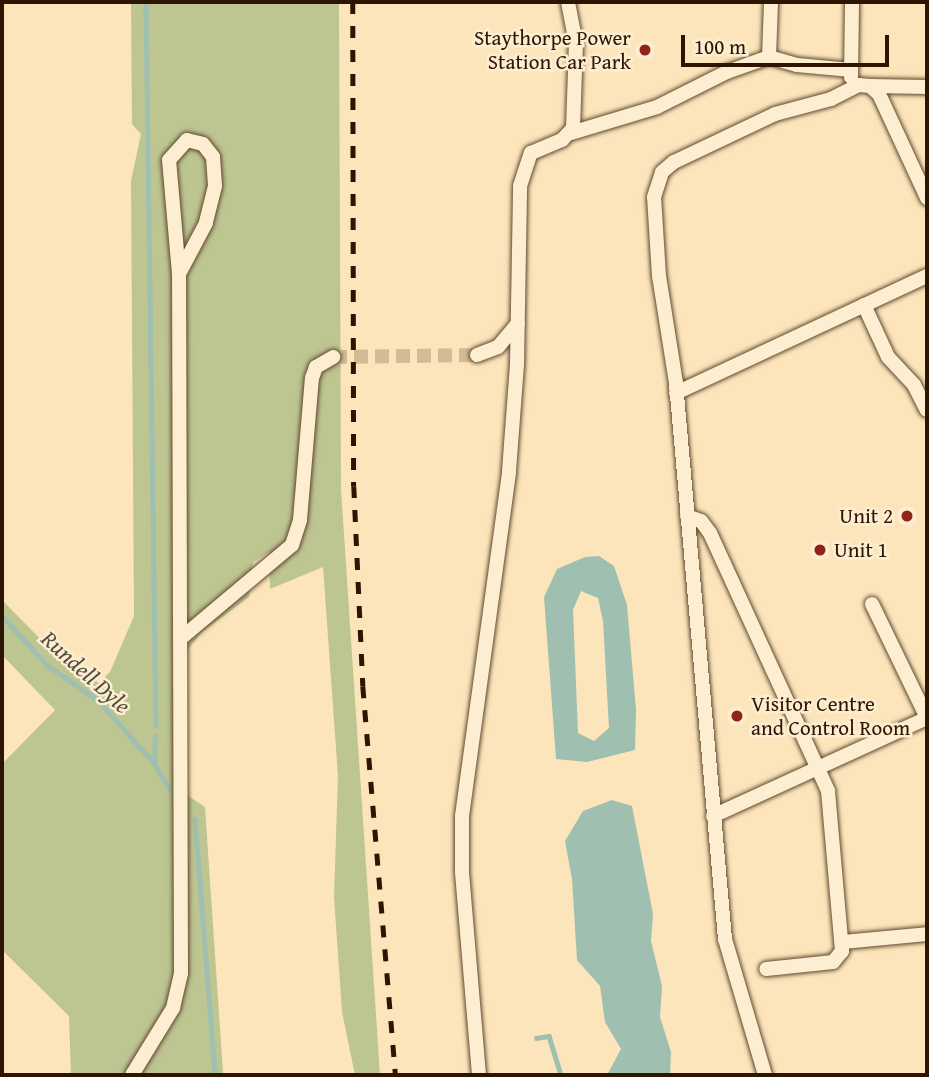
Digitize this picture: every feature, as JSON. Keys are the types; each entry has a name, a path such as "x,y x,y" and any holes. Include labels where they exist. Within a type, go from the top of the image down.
{"lane":[{"path":"568,2 576,44 571,133"},
{"path":"769,57 771,2"},
{"path":"850,89 852,2"},
{"path":"479,1075 460,841 509,471 518,323 522,171 531,153 571,133 657,107 688,89 769,57 797,65 851,70"},
{"path":"870,86 886,105 927,198"},
{"path":"765,1075 726,949 676,393 653,216 662,172 674,162 775,114 821,103 850,89 870,86 927,87"},
{"path":"132,1075 169,1016 181,973 179,274 169,160 187,140 203,144 213,157 215,186 206,223 179,274"},
{"path":"676,393 927,276"},
{"path":"864,305 888,357 914,385 927,410"},
{"path":"477,355 498,347 518,323"},
{"path":"180,639 292,545 300,520 312,378 316,367 333,357"},
{"path":"687,516 701,521 710,533 820,768 829,803 843,942 839,958 765,969"},
{"path":"713,816 927,718 872,604"},
{"path":"843,942 927,934"}],"green space":[{"path":"131,2 339,2 341,489 380,1075 355,1075 342,1012 334,897 338,776 323,567 270,589 269,552 253,562 249,597 202,632 186,652 187,795 205,807 223,1073 231,1075 71,1075 69,1016 2,950 2,764 55,710 2,655 2,600 63,662 99,683 110,672 134,616 131,181 141,134 132,124"}],"shaded area":[{"path":"599,556 614,566 627,605 636,710 635,750 587,762 556,759 544,597 557,569 585,557","holes":["581,591 598,598 603,621 609,728 594,741 578,733 573,610"]},
{"path":"612,800 632,806 653,914 651,941 662,986 660,1017 671,1052 670,1075 607,1075 621,1049 605,1022 600,986 577,960 572,879 565,841 583,811"}],"waterway":[{"path":"146,2 156,725"},
{"name":"Rundell Dyle","path":"2,616 47,665 98,700 154,763 170,790"},
{"path":"154,763 155,736"},
{"path":"195,819 215,1075"},
{"path":"536,1038 549,1036 561,1075"}],"tunnel":[{"path":"333,357 477,355"}],"railway":[{"path":"353,2 354,486 363,686 396,1075"}],"place":[{"name":"Staythorpe Power Station Car Park","path":"645,50"},
{"name":"Unit 2","path":"907,516"},
{"name":"Unit 1","path":"820,550"},
{"name":"Visitor Centre and Control Room","path":"737,716"}]}
